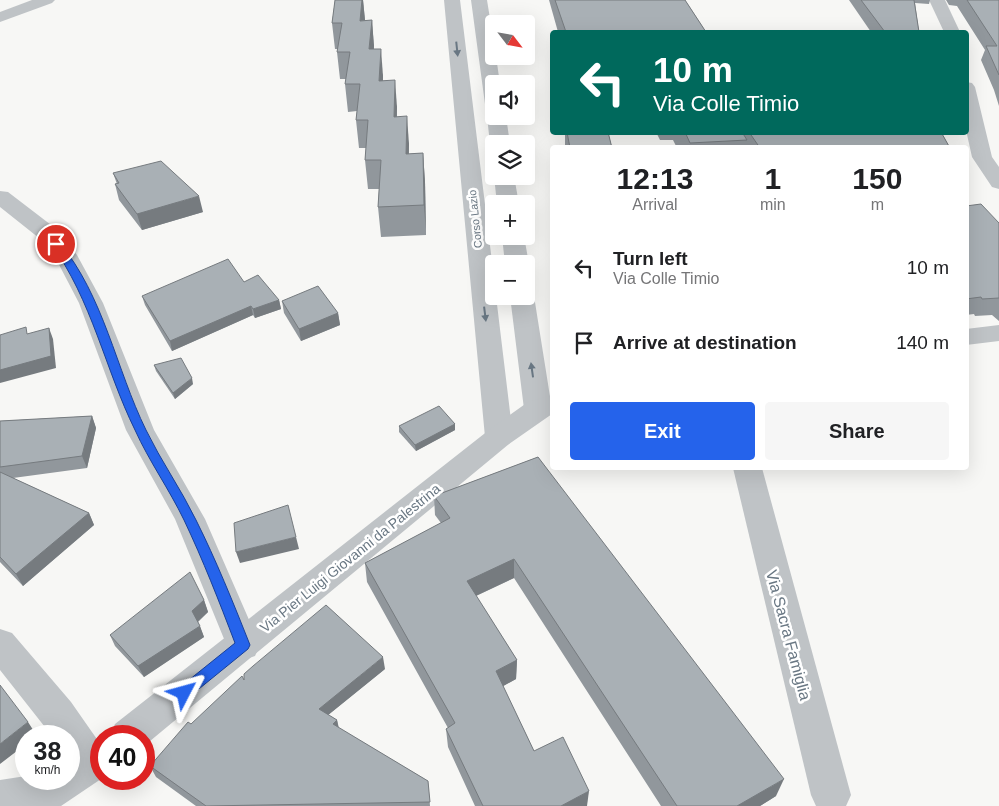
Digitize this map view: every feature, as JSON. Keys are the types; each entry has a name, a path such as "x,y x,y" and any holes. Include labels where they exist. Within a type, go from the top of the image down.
{"street":[{"path":"0,17 47,0"},
{"name":"Corso Lazio","path":"452,0 499,437"},
{"path":"479,0 490,75"},
{"path":"937,0 951,30"},
{"path":"969,100 982,157 999,183"},
{"path":"0,197 47,233 65,255 91,303 140,430 190,519 243,645"},
{"path":"523,305 526,332 545,407"},
{"path":"526,332 550,356"},
{"path":"969,337 999,333"},
{"name":"Via Pier Luigi Giovanni da Palestrina","path":"142,725 499,437 545,407"},
{"name":"Via Sacra Famiglia","path":"746,470 831,795"},
{"path":"0,644 90,753"},
{"path":"0,799 46,799 90,765"}],"building":[{"path":"335,0 362,0 360,21 372,20 369,49 381,49 379,81 395,80 394,117 407,116 406,154 423,153 424,205 378,207 381,160 365,160 368,120 356,120 360,84 345,84 350,52 337,52 342,23 332,23"},
{"path":"555,0 685,0 705,30 565,30"},
{"path":"861,0 914,0 919,30 884,30"},
{"path":"967,0 999,0 999,75 986,46 997,46"},
{"path":"568,135 609,135 611,145 569,145"},
{"path":"686,135 744,135 747,140 690,143"},
{"path":"751,135 943,135 948,145 758,145"},
{"path":"161,161 199,196 137,214 115,184 119,183 113,173"},
{"path":"981,204 999,223 999,298 969,299 969,206"},
{"path":"228,259 244,282 258,275 279,300 253,309 251,306 170,341 142,296"},
{"path":"318,286 338,313 299,329 282,301"},
{"path":"26,327 27,334 49,328 51,356 0,370 0,335"},
{"path":"181,358 192,378 173,393 154,365"},
{"path":"439,406 455,424 415,445 399,426"},
{"path":"92,416 82,456 0,467 0,421"},
{"path":"538,457 784,779 737,806 677,806 514,559 467,581 517,660 496,671 534,751 563,737 589,791 561,806 483,806 446,729 455,723 365,563 450,518 434,496"},
{"path":"0,472 89,513 16,574 0,557"},
{"path":"288,505 296,537 236,552 234,523"},
{"path":"190,572 204,600 192,611 200,626 138,666 110,635"},
{"path":"326,605 383,657 319,709 337,720 333,724 428,781 430,802 206,806 155,770 155,760 188,722 191,724 242,676 244,680 244,674"},
{"path":"0,685 28,722 24,725 15,725 15,732 0,744"}],"route":[{"path":"56,244 65,255 91,303 140,430 190,519 243,645 184,693"}]}
